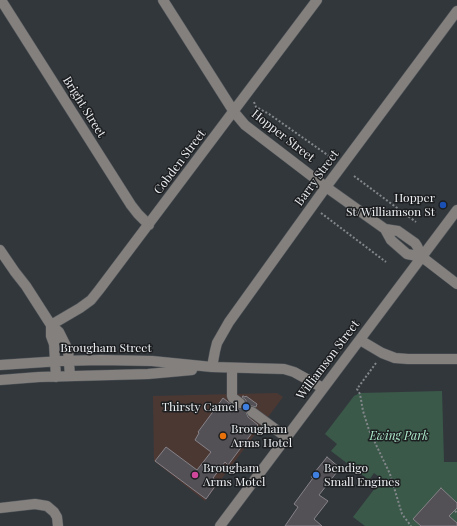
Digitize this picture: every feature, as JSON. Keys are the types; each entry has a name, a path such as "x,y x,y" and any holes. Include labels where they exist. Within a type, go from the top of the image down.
{"street":[{"name":"Bright Street","path":"1,0 131,205 149,225"},
{"name":"Hopper Street","path":"163,0 234,112 251,130 326,187 385,229 398,231 415,243 422,257 457,284"},
{"name":"Cobden Street","path":"51,326 91,300 317,0"},
{"name":"Barry Street","path":"212,367 217,343 229,322 312,206 457,12"},
{"name":"Williamson Street","path":"220,526 457,210"},
{"path":"0,250 26,286 51,326 59,332 66,346 70,376"},
{"path":"51,326 51,336 54,344 56,377"},
{"path":"360,340 382,353 395,358 457,359"},
{"name":"Brougham Street","path":"0,365 69,360 152,361 212,367 284,369 294,372 323,388"},
{"name":"Brougham Street","path":"0,380 148,374 212,367"},
{"path":"232,368 232,396 240,403"},
{"path":"252,412 286,437"},
{"path":"0,508 35,504 47,506 57,517 58,526"}],"path":[{"path":"256,107 269,114 329,156"},
{"path":"354,176 416,222"},
{"path":"312,206 386,262"},
{"path":"377,362 357,389 360,394 363,411 369,430 390,474 402,514 411,526"}],"shaded area":[{"path":"277,393 283,397 205,501 154,461 153,396"}],"green space":[{"name":"Ewing Park","path":"442,391 444,462 457,462 457,526 365,526 353,517 382,479 374,473 369,480 331,451 337,444 325,434 354,396 360,393"}],"building":[{"name":"Brougham Arms Hotel","path":"246,396 257,404 256,407 249,406 246,412 248,417 258,425 228,465 225,462 213,478 218,482 206,499 155,461 166,447 197,470 211,452 195,440 199,433 198,432 223,398 236,408 243,409 246,404 246,400 242,397"},
{"path":"327,457 340,468 319,495 328,501 314,519 322,526 285,526 298,507 294,504 313,478 311,477"},
{"path":"441,488 457,503 457,508 449,516 457,523 457,526 421,526 413,519"}],"tunnel":[{"path":"240,403 252,412"}],"place":[{"name":"Hopper St/Williamson St","path":"443,205"},
{"name":"Thirsty Camel","path":"246,407"},
{"name":"Brougham Arms Hotel","path":"223,436"},
{"name":"Brougham Arms Motel","path":"195,475"},
{"name":"Bendigo Small Engines","path":"316,475"}]}
